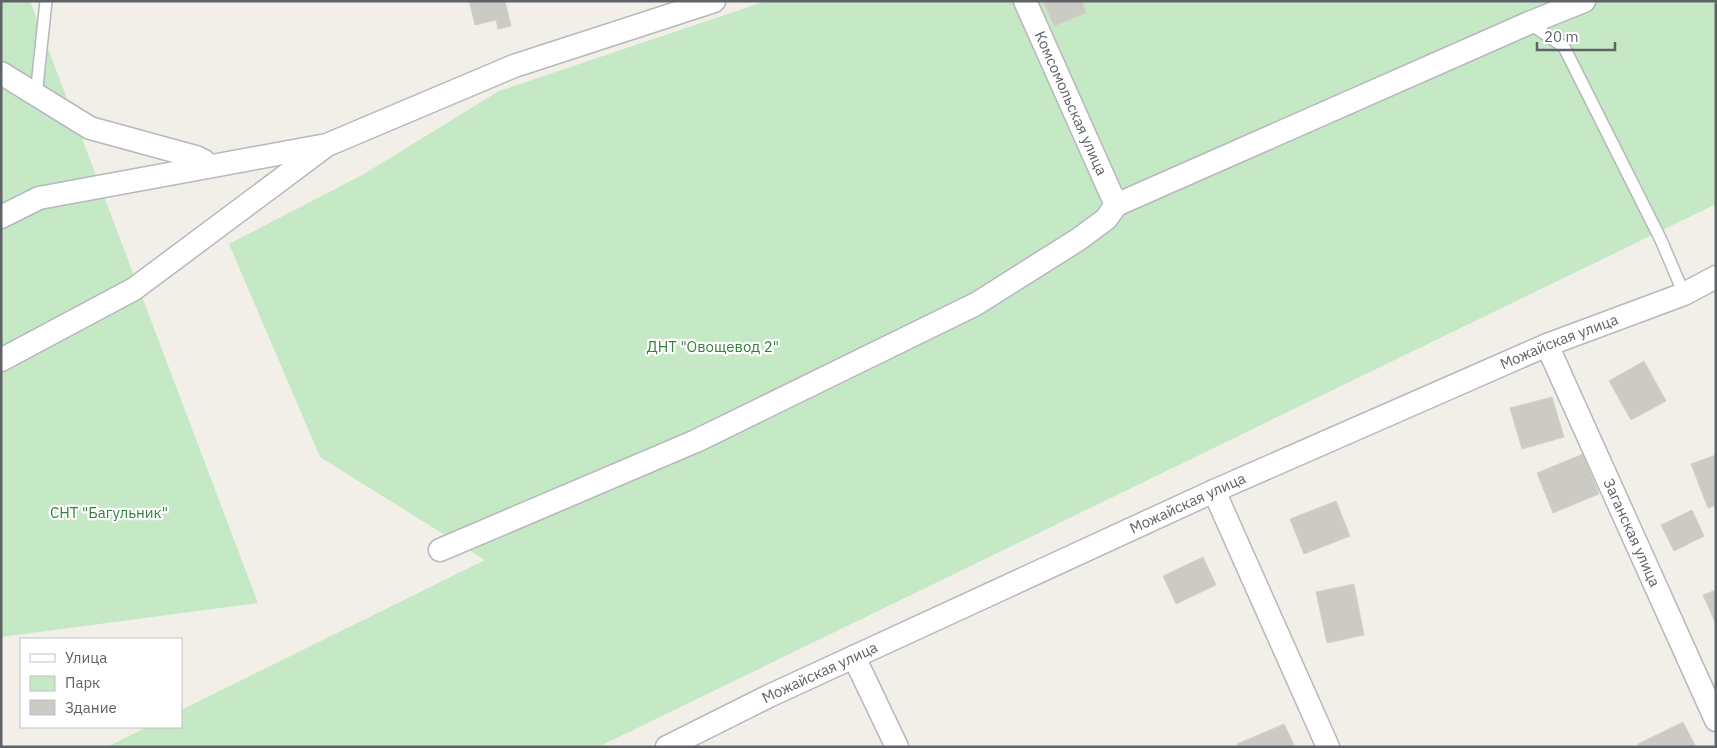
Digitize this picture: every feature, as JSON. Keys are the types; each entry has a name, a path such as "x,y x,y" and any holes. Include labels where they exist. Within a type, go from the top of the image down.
{"street":[{"path":"1,217 39,198 327,145 514,66 714,1"},
{"name":"Комсомольская улица","path":"1025,1 1116,205"},
{"path":"440,550 696,441 976,304 1079,239 1106,219 1116,205 1529,23 1584,1"},
{"path":"1,73 90,128 196,157 204,161 206,167"},
{"path":"1,360 134,289 327,145"},
{"name":"Можайская улица","path":"667,747 854,657 1214,491 1547,345 1684,294 1716,277"},
{"name":"Заганская улица","path":"1547,345 1716,720"},
{"path":"1214,491 1328,747"},
{"path":"854,657 897,747"}],"lane":[{"path":"36,96 46,1"},
{"path":"1529,23 1564,47 1662,240 1684,294"}],"green space":[{"name":"СНТ \"Багульник\"","path":"1,1 30,1 258,603 1,637"},
{"name":"ДНТ \"Овощевод 2\"","path":"766,1 1716,1 1716,204 598,747 107,747 145,728 182,728 182,710 485,560 320,457 229,244 364,174 499,91"}],"building":[{"path":"469,1 505,1 511,26 498,29 496,20 475,25"},
{"path":"1043,1 1082,1 1086,13 1054,26"},
{"path":"1644,361 1666,401 1631,420 1609,381"},
{"path":"1552,397 1564,437 1522,449 1510,408"},
{"path":"1583,454 1599,494 1553,513 1537,473"},
{"path":"1716,455 1716,505 1708,508 1691,464"},
{"path":"1336,501 1350,536 1304,554 1290,519"},
{"path":"1692,510 1704,536 1674,551 1661,525"},
{"path":"1203,557 1216,585 1176,604 1163,576"},
{"path":"1354,584 1364,635 1327,643 1316,592"},
{"path":"1716,590 1716,624 1703,595"},
{"path":"1683,722 1696,747 1639,747 1638,744"},
{"path":"1284,724 1295,747 1238,747 1237,744"}]}
